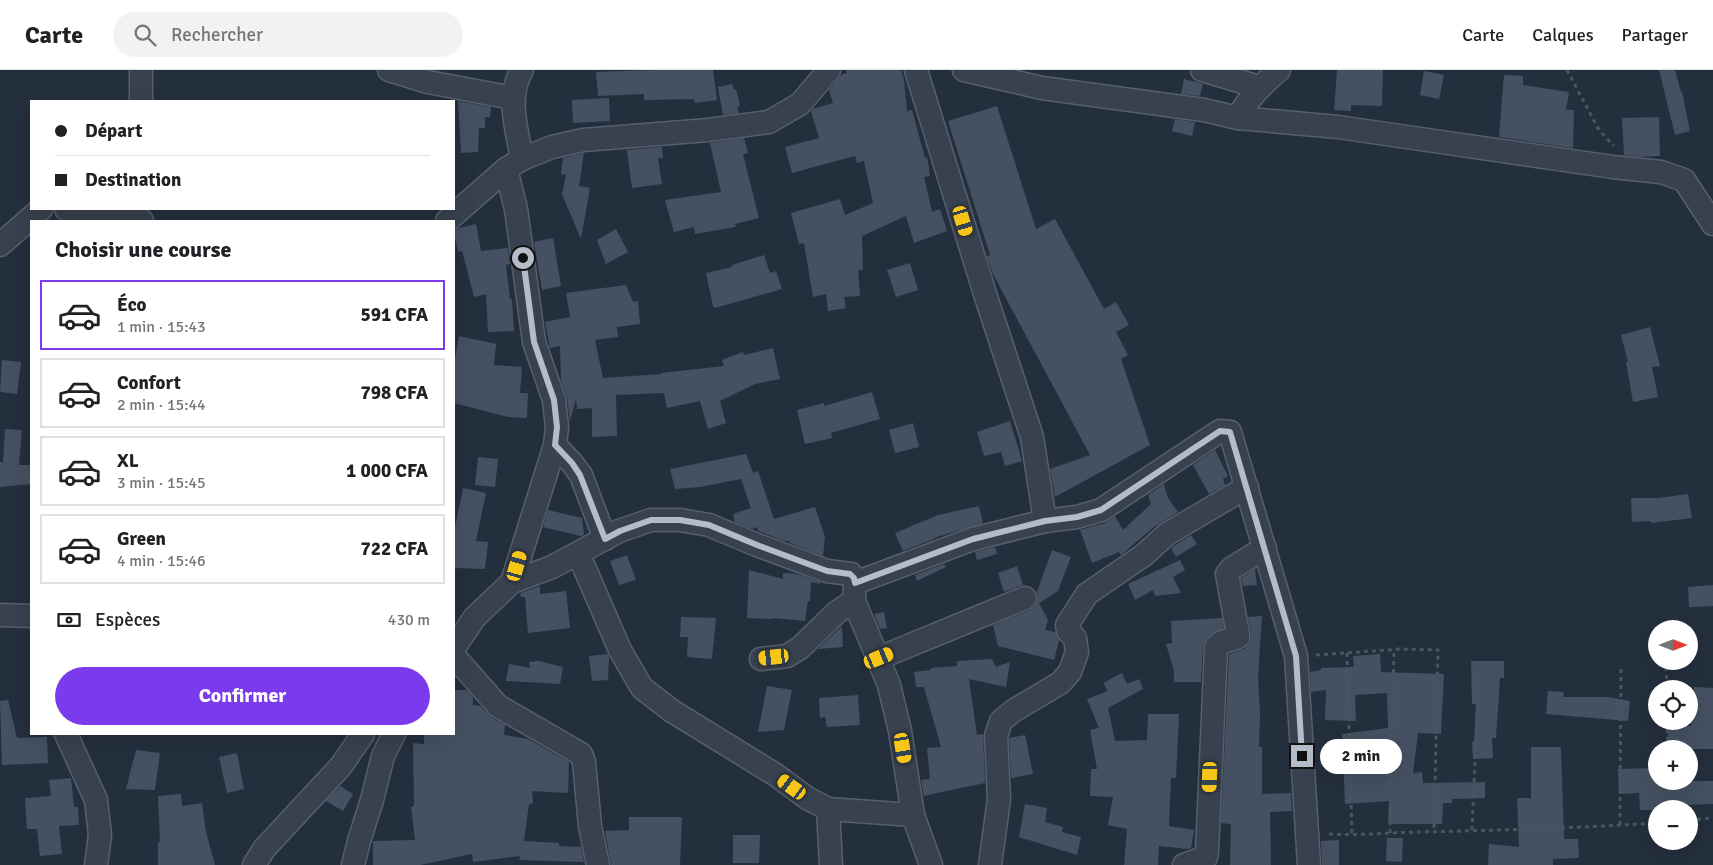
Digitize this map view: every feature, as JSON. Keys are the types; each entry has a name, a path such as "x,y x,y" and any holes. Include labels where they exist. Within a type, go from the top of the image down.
{"street":[{"path":"141,70 141,100"},
{"path":"391,70 428,82 513,98"},
{"path":"512,582 555,445 557,427 554,400 534,342 516,209 513,98 522,70"},
{"path":"448,220 514,164 552,148 583,140 708,130 768,122 800,104 829,70"},
{"path":"916,70 986,297 1032,437 1045,521"},
{"path":"964,70 1042,88 1204,110 1238,118 1338,127 1661,172 1684,180 1713,224"},
{"path":"1202,70 1259,87"},
{"path":"1238,118 1245,104 1259,87 1279,70"},
{"path":"0,245 41,210"},
{"path":"67,213 139,216"},
{"path":"760,659 787,656 800,648 837,612 854,592 973,539 1045,521 1077,517 1101,510 1220,431 1230,432 1296,656 1309,865"},
{"path":"555,445 572,463 580,475 605,539"},
{"path":"990,865 999,799 996,736 1001,721 1060,683 1070,672 1077,652 1075,638 1068,631 1067,625 1088,594 1144,554 1167,534 1247,487"},
{"path":"455,647 475,617 512,582 552,567 620,531 651,520 680,520 709,525 827,571 850,574 854,578 854,592 862,622 889,685 900,731 913,815 932,865"},
{"path":"1184,865 1206,857 1207,852 1216,647 1219,643 1238,637 1227,574 1232,568 1265,548"},
{"path":"578,553 620,650 642,688 672,711 776,776 807,798 828,809 913,815"},
{"path":"879,658 1024,598"},
{"path":"0,615 30,616"},
{"path":"455,657 498,706 580,754 584,762 590,826 598,865"},
{"path":"66,735 96,800 100,835 96,865"},
{"path":"254,865 264,848 341,766 361,735"},
{"path":"363,735 382,756"},
{"path":"353,865 358,841 372,800 382,756 393,735"},
{"path":"828,809 831,865"}],"path":[{"path":"1567,70 1599,130 1634,169"},
{"path":"1296,656 1394,650 1438,650 1434,832"},
{"path":"1390,833 1394,650"},
{"path":"1347,653 1352,836"},
{"path":"1472,830 1479,669"},
{"path":"1620,825 1621,669"},
{"path":"1698,819 1713,818"},
{"path":"1306,832 1352,836 1472,830 1588,828 1648,823"}],"building":[{"path":"713,70 717,100 695,103 694,99 644,100 644,94 598,96 596,72"},
{"path":"846,70 901,70 904,80 907,111 912,110 925,158 927,157 930,176 924,177 932,212 940,209 947,231 914,243 906,216 862,236 863,270 858,270 860,296 844,297 846,308 828,311 826,294 813,297 804,243 799,244 791,213 840,199 845,215 873,203 864,161 857,163 855,156 792,173 785,147 819,138 811,111 833,103 829,90 841,75 847,73"},
{"path":"1337,70 1383,70 1382,106 1351,105 1351,111 1334,110"},
{"path":"1659,70 1675,70 1682,92 1690,131 1675,135"},
{"path":"1424,71 1444,75 1439,99 1420,95"},
{"path":"1504,75 1523,76 1523,85 1569,92 1566,110 1574,110 1573,148 1499,137"},
{"path":"1184,79 1203,84 1200,96 1181,94"},
{"path":"732,84 734,90 736,89 740,106 737,107 739,113 723,115 718,87"},
{"path":"609,98 610,121 573,123 572,100"},
{"path":"458,101 491,107 490,117 485,117 485,128 479,128 478,152 461,153"},
{"path":"997,106 1036,229 1055,219 1104,309 1116,302 1129,325 1116,332 1128,355 1121,359 1150,445 1055,497 1050,469 1090,455 993,274 987,256 990,255 948,121"},
{"path":"1659,117 1660,156 1641,157 1624,155 1622,118"},
{"path":"1175,119 1195,122 1192,136 1172,131"},
{"path":"744,138 748,153 743,154 759,218 735,224 736,227 695,234 694,227 674,232 665,200 721,192 710,143"},
{"path":"662,147 663,158 658,158 662,184 632,188 627,150"},
{"path":"584,153 579,186 590,188 581,239 562,194 566,175 561,174 563,158"},
{"path":"476,224 481,251 508,248 510,264 506,265 510,299 512,299 514,331 488,332 486,294 474,297 462,251 458,252 455,231 459,228"},
{"path":"616,229 628,252 606,264 597,240"},
{"path":"553,238 561,286 542,290 534,242"},
{"path":"764,255 770,273 776,271 782,289 715,308 706,273 732,267 732,265"},
{"path":"910,263 918,290 896,297 887,270"},
{"path":"626,285 633,302 638,301 640,324 617,327 618,337 595,340 603,378 662,374 724,366 722,360 743,352 744,355 773,348 780,379 755,384 720,401 726,423 708,429 700,401 667,408 664,393 616,395 617,436 592,437 592,408 577,409 576,399 570,421 567,398 561,381 560,346 550,348 545,322 570,317 566,293"},
{"path":"1650,327 1660,366 1652,367 1658,397 1633,402 1626,362 1628,362 1621,335"},
{"path":"459,336 496,344 494,365 522,367 520,393 528,393 527,418 508,417 455,403 455,358"},
{"path":"2,360 21,362 17,394 0,392"},
{"path":"872,392 880,419 831,433 832,438 805,444 797,410 824,403 824,406"},
{"path":"1010,421 1022,461 1005,466 1001,452 984,456 977,432"},
{"path":"913,423 919,447 895,453 889,430"},
{"path":"5,429 22,430 19,465 30,465 30,484 0,487 0,462 3,462"},
{"path":"1215,450 1228,476 1223,479 1225,485 1209,494 1193,465"},
{"path":"746,454 753,473 758,471 774,519 815,507 825,537 823,556 789,541 784,541 758,531 758,527 752,529 735,522 733,514 751,508 741,479 700,487 675,489 670,469"},
{"path":"478,457 498,459 495,487 475,485"},
{"path":"1164,484 1168,498 1178,512 1154,527 1121,555 1119,552 1092,563 1080,530 1105,523 1115,516 1123,530 1151,504 1148,495"},
{"path":"463,488 486,493 476,541 488,542 485,569 455,568 455,527"},
{"path":"1688,494 1692,518 1651,523 1651,521 1632,522 1631,498 1659,498"},
{"path":"979,506 983,523 934,538 903,551 895,533 938,515"},
{"path":"548,510 582,518 584,535 581,536 543,527"},
{"path":"1191,535 1197,544 1176,557 1171,548"},
{"path":"995,547 997,554 977,560 975,552"},
{"path":"1052,550 1071,557 1058,591 1039,603 1048,620 1045,630 1055,632 1059,641 1054,660 998,646 993,625 1030,610 1035,606 1038,599 1037,592"},
{"path":"627,555 636,580 619,585 610,561"},
{"path":"1180,560 1185,570 1173,577 1181,593 1155,596 1153,590 1135,600 1128,584"},
{"path":"944,564 946,567 917,581 915,575"},
{"path":"1017,566 1023,585 1004,592 998,573"},
{"path":"1255,569 1257,585 1243,586 1241,578"},
{"path":"749,570 783,579 783,573 797,574 820,582 820,584 811,582 810,601 808,601 805,621 747,618"},
{"path":"1713,585 1713,606 1689,607 1688,587"},
{"path":"540,586 540,594 566,591 570,628 528,633 525,597 521,597 520,593"},
{"path":"884,612 887,628 880,629 874,614"},
{"path":"1262,616 1258,676 1259,747 1262,747 1262,794 1291,793 1292,811 1270,812 1271,865 1230,865 1231,824 1221,823 1229,654 1244,649 1249,644 1251,634 1248,617"},
{"path":"681,617 716,618 712,659 687,657 688,637 680,637"},
{"path":"1222,618 1224,628 1210,634 1203,646 1201,682 1174,682 1174,671 1166,644 1172,643 1171,621"},
{"path":"842,626 843,647 818,649"},
{"path":"608,654 608,680 592,681 589,656"},
{"path":"1380,654 1381,672 1444,674 1441,734 1418,733 1413,773 1422,772 1423,783 1485,782 1485,798 1452,799 1452,803 1443,803 1442,824 1388,824 1389,801 1345,804 1342,734 1388,728 1387,693 1355,695 1356,721 1325,720 1326,690 1311,692 1310,672 1321,670 1321,668 1354,667 1353,656"},
{"path":"992,659 996,667 1010,662 1006,687 969,679 977,735 983,734 985,783 924,796 921,780 930,779 927,748 941,747 924,687 916,687 914,672 931,670 931,668 957,666 957,661"},
{"path":"539,661 563,667 560,684 506,681 509,664 530,668 529,662"},
{"path":"1471,661 1504,661 1504,678 1500,678 1496,738 1492,738 1493,758 1473,759 1472,742 1474,742 1476,704 1472,704"},
{"path":"1122,673 1127,684 1139,679 1143,689 1108,708 1115,741 1147,740 1148,714 1179,714 1176,778 1171,778 1169,826 1194,830 1191,848 1159,846 1158,865 1124,865 1127,829 1108,825 1113,797 1090,796 1091,769 1097,769 1090,730 1099,728 1087,699 1108,691 1103,683"},
{"path":"767,686 792,690 784,730 758,732"},
{"path":"1698,687 1713,688 1713,749 1698,749 1698,740 1667,740 1668,730 1698,730"},
{"path":"455,690 467,690 473,697 473,705 480,706 491,717 505,725 504,735 528,739 569,762 568,793 532,791 533,803 529,804 524,841 559,843 559,846 581,847 584,862 519,860 520,856 473,862 472,854 420,865 373,865 373,841 415,840 411,807 414,806 413,743 424,744 424,735 455,735"},
{"path":"1548,691 1564,692 1563,697 1608,697 1630,701 1628,721 1546,714"},
{"path":"858,695 860,725 827,727 825,717 820,718 819,698"},
{"path":"8,700 17,738 47,737 48,763 2,765 0,701"},
{"path":"1025,735 1033,774 1011,778 1009,738"},
{"path":"1531,747 1561,747 1564,839 1578,839 1579,858 1553,859 1553,865 1488,865 1489,844 1519,847 1517,798 1531,798"},
{"path":"136,750 160,753 155,790 126,789"},
{"path":"237,753 244,789 227,793 219,757"},
{"path":"1648,768 1648,790 1698,790 1698,781 1713,781 1713,804 1698,805 1698,800 1648,800 1648,810 1640,810 1639,793 1619,794 1618,769"},
{"path":"71,778 74,807 78,807 79,825 59,826 62,854 40,856 37,829 27,829 25,798 51,796 49,780"},
{"path":"340,786 353,794 343,811 326,801"},
{"path":"181,794 182,806 202,803 206,832 215,865 158,865 158,842 160,842 158,796"},
{"path":"1025,804 1047,808 1045,822 1063,827 1062,832 1081,837 1077,855 1019,837"},
{"path":"629,817 682,817 680,865 611,865 605,831 629,830"},
{"path":"733,835 760,835 759,863 733,863"},
{"path":"1387,838 1403,838 1402,862 1386,861"},
{"path":"1339,840 1339,865 1322,865 1321,841"}],"route":[{"path":"523,258 534,342 554,400 557,427 555,445 572,463 580,475 605,539 620,531 651,520 680,520 709,525 827,571 850,574 854,578 855,583 973,539 1045,521 1077,517 1101,510 1220,431 1230,432 1296,656 1302,756"}]}
